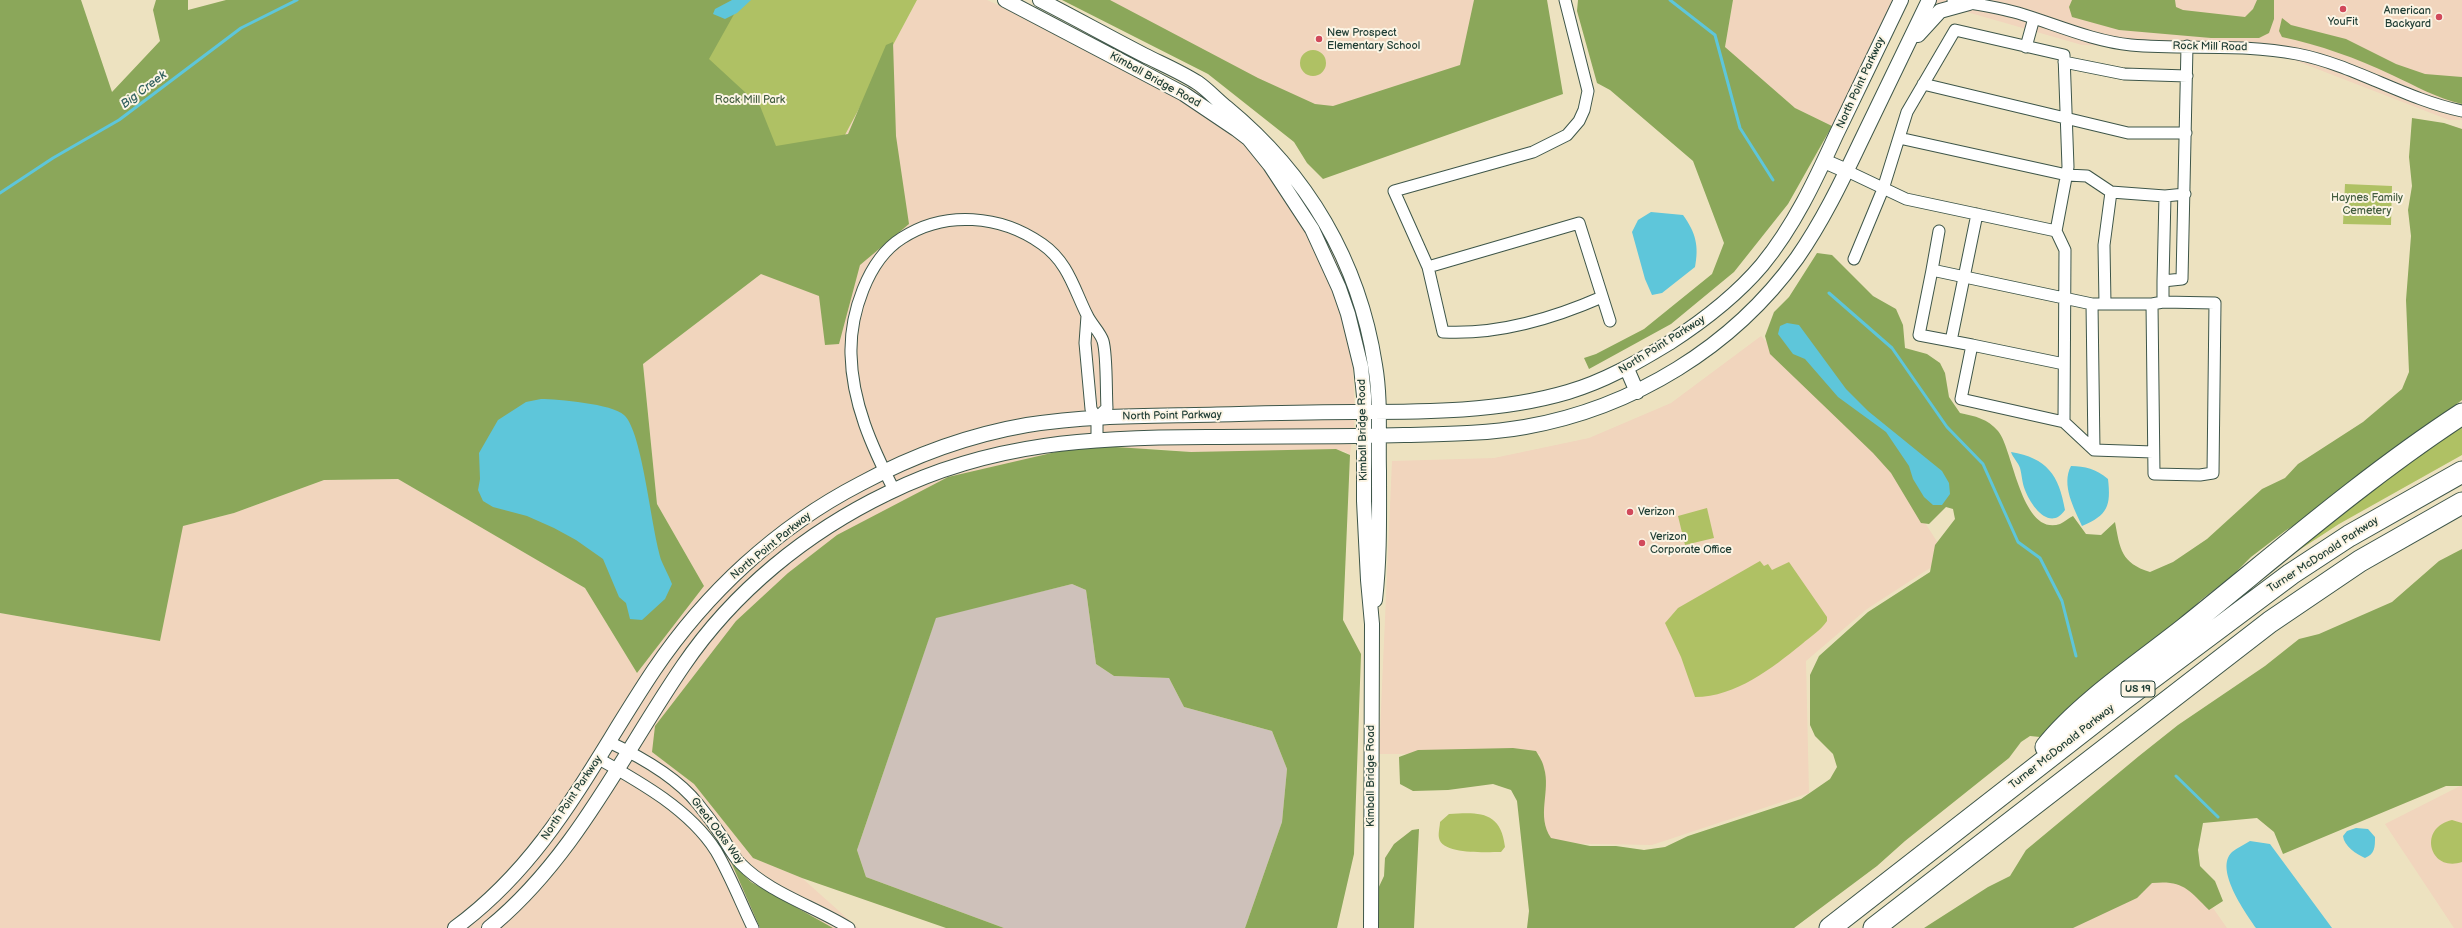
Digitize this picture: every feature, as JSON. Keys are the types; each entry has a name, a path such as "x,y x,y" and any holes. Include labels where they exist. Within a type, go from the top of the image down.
{"highway":[{"path":"2024,777 2047,745 2082,711 2387,468 2462,414"},
{"name":"Turner McDonald Parkway","path":"1830,928 2024,777 2291,574 2350,536 2462,472"},
{"name":"US 19","path":"1874,928 2270,622 2360,561 2462,503"}],"street":[{"name":"Kimball Bridge Road","path":"1005,0 1184,94 1249,139 1289,191 1330,264 1356,341 1371,412 1378,436 1379,573 1372,624"},
{"name":"Kimball Bridge Road","path":"1040,0 1198,84 1256,132 1302,184 1332,235 1358,297 1375,365 1371,412 1364,436 1368,580 1372,624 1371,928"},
{"path":"1565,0 1588,91 1580,121 1567,135 1533,152 1394,191 1428,267 1443,332 1464,333 1496,330 1566,312 1602,297"},
{"name":"North Point Parkway","path":"455,928 484,906 534,855 599,759 656,666 715,593 790,527 832,499 884,471 929,452 979,436 1026,425 1097,418 1457,410 1528,402 1571,391 1627,369 1700,322 1750,278 1793,221 1824,161 1901,0"},
{"name":"North Point Parkway","path":"489,928 521,899 553,863 617,769 686,662 719,621 749,590 788,555 826,528 894,490 950,467 995,454 1037,445 1097,439 1378,436 1482,432 1529,426 1600,407 1637,392 1670,373 1706,349 1759,303 1782,278 1809,241 1846,171 1929,0"},
{"name":"Rock Mill Road","path":"1953,0 2034,18 2104,40 2130,45 2246,47 2297,54 2347,69 2417,98 2462,111"},
{"path":"1903,53 1940,11 1969,3"},
{"path":"2026,47 2034,18"},
{"path":"1854,259 1883,189 1907,112 1955,30 2064,55 2066,175 2056,231 2065,250 2064,422"},
{"path":"2163,281 2182,279 2185,194 2186,46"},
{"path":"2064,62 2124,74 2186,76"},
{"path":"1922,84 2066,117 2128,133 2186,133"},
{"path":"1899,138 2066,175 2087,176 2111,192 2165,196 2185,194"},
{"path":"1824,161 1906,199 2056,231"},
{"path":"2105,304 2104,246 2111,192"},
{"path":"2163,302 2165,196"},
{"path":"1951,341 1977,214"},
{"path":"894,490 867,432 858,404 851,355 852,334 858,304 878,262 901,238 936,223 954,219 986,221 1010,228 1043,244 1059,260 1075,284 1087,316 1103,341 1107,408 1097,418"},
{"path":"1428,267 1580,223 1610,321"},
{"path":"1939,231 1919,334 2064,364"},
{"path":"1932,270 2065,297 2092,304 2152,304 2163,302 2215,303 2213,473 2200,475 2154,474 2152,304"},
{"path":"2092,304 2094,450"},
{"path":"1087,316 1085,343 1091,409 1097,418 1097,439"},
{"path":"1972,345 1961,399 2064,422 2094,450 2153,452"},
{"path":"1627,369 1637,392"},
{"name":"Great Oaks Way","path":"609,742 628,751 678,784 696,802 739,863 783,893 815,908 849,928"},
{"name":"Great Oaks Way","path":"599,759 617,769 693,822 715,850 753,928"}],"shaded area":[{"path":"917,0 987,0 1174,83 1223,101 1274,164 1349,276 1355,416 1350,455 1344,451 1191,452 1148,448 652,752 694,784 753,858 802,878 858,928 0,928 0,613 160,641 182,526 234,513 324,480 398,479 585,588 637,673 704,586 657,504 643,364 761,274 830,163"},
{"name":"New Prospect Elementary School","path":"1094,0 1475,0 1459,79 1320,116"},
{"path":"1733,0 1899,0 1832,126 1795,108 1725,47"},
{"path":"1925,0 2462,0 2462,120 2449,120 2294,60 2235,50 2082,45"},
{"path":"1761,336 1889,467 1947,557 1867,609 1806,661 1809,793 1652,845 1538,843 1540,754 1379,754 1392,461 1494,458 1589,438 1671,403"},
{"path":"1072,584 1086,590 1096,664 1114,676 1169,678 1184,707 1272,731 1287,769 1282,822 1245,928 1004,928 866,877 857,850 936,617"},
{"path":"2462,785 2462,928 2454,928 2385,824"},
{"path":"2176,855 2227,928 2050,928"}],"green space":[{"path":"0,0 81,0 112,92 160,41 153,10 156,0 188,0 188,10 226,0 742,0 709,59 760,106 776,146 848,134 886,45 893,42 896,136 909,224 860,265 839,344 825,345 819,296 761,274 643,364 657,504 704,586 637,673 585,588 398,479 324,480 234,513 183,526 160,641 0,613"},
{"name":"Rock Mill Park","path":"569,0 917,0 830,163 814,182"},
{"path":"1062,0 1110,0 1258,78 1315,104 1333,106 1460,65 1474,0 1547,0 1563,94 1323,179 1307,163 1294,142 1208,74"},
{"path":"1578,0 1733,0 1725,47 1795,108 1832,126 1788,204 1734,272 1671,324 1589,369 1584,358 1596,354 1644,329 1712,274 1724,243 1693,161 1610,90 1597,83 1577,11"},
{"path":"2072,0 2175,0 2176,7 2183,10 2245,17 2253,9 2257,0 2274,0 2274,19 2269,33 2259,38 2211,38 2119,30 2072,17 2069,7"},
{"path":"2282,18 2291,25 2346,39 2396,64 2425,74 2462,77 2462,104 2435,95 2351,58 2324,48 2282,37 2279,31"},
{"path":"1313,50 1322,54 1326,63 1322,72 1313,76 1304,72 1300,63 1304,54"},
{"path":"2412,118 2444,123 2462,129 2462,400 2369,470 2331,502 2285,531 2251,557 2232,576 2201,600 2141,657 2059,725 2040,737 2030,736 2021,742 2009,758 1905,841 1877,866 1794,928 1527,928 1529,911 1517,801 1511,790 1493,784 1448,790 1413,791 1400,784 1399,757 1418,750 1513,748 1536,751 1543,764 1546,777 1544,812 1547,830 1551,838 1590,846 1616,846 1644,850 1665,847 1688,836 1801,799 1830,779 1837,767 1833,754 1815,736 1810,725 1810,675 1819,656 1868,612 1930,572 1935,545 1955,519 1953,509 1946,507 1929,524 1921,523 1891,473 1873,453 1770,354 1765,336 1774,312 1789,297 1817,253 1832,255 1873,296 1896,309 1903,325 1905,348 1927,354 1940,363 1945,373 1949,397 1960,413 1986,421 1998,431 2003,440 2027,505 2036,517 2047,524 2060,524 2073,516 2086,534 2101,535 2115,522 2118,540 2124,554 2133,564 2150,572 2173,562 2207,539 2262,489 2285,478 2298,464 2363,422 2402,389 2409,372 2406,300 2411,236 2408,210 2412,186 2409,157"},
{"name":"Haynes Family Cemetery","path":"2345,184 2392,186 2391,225 2343,224"},
{"path":"2462,421 2462,455 2339,524 2293,554 2290,550"},
{"path":"1086,445 1191,452 1336,449 1350,455 1343,620 1361,654 1354,854 1337,928 1245,928 1282,822 1287,769 1272,731 1184,707 1169,678 1114,676 1096,664 1086,590 1072,584 936,618 857,850 866,877 1004,928 946,928 802,878 753,858 694,784 652,752 655,726 736,621 788,573 837,535 948,477"},
{"path":"1707,508 1714,538 1685,545 1678,516"},
{"path":"2462,549 2462,786 2446,786 2283,854 2274,832 2257,818 2203,823 2198,850 2200,866 2215,881 2223,901 2209,910 2190,891 2178,885 2162,882 2152,883 2137,898 2073,928 1924,928 1988,887 2010,876 2026,850 2139,756 2178,725 2265,666 2299,639 2319,634 2392,602 2439,561"},
{"path":"1760,561 1764,566 1768,564 1772,570 1789,562 1827,617 1827,621 1819,630 1753,680 1725,692 1710,696 1695,697 1681,657 1665,623 1678,608"},
{"path":"1470,813 1487,816 1499,826 1503,835 1505,847 1501,852 1486,852 1456,850 1448,847 1442,843 1439,838 1439,834 1440,822 1449,814"},
{"path":"2452,820 2462,823 2462,862 2451,864 2442,861 2436,856 2432,848 2431,840 2434,831 2441,825"},
{"path":"1419,829 1414,928 1375,928 1377,891 1384,876 1385,858 1394,844 1412,830"},
{"path":"731,862 751,882 833,928 760,928"}],"water":[{"path":"732,0 751,0 737,13 725,19 713,14 715,9"},
{"path":"1651,212 1683,215 1694,234 1697,253 1695,267 1662,293 1652,295 1645,279 1632,232 1638,220"},
{"path":"1787,323 1799,325 1846,389 1868,411 1942,471 1949,483 1950,494 1942,505 1933,505 1924,497 1913,479 1909,466 1886,432 1838,397 1805,359 1793,354 1778,334 1780,326"},
{"path":"541,399 571,401 609,408 624,415 631,425 641,461 658,547 662,562 672,584 665,599 642,620 630,619 626,603 619,597 603,559 576,540 554,528 527,516 493,507 483,501 478,490 480,479 479,453 498,420 526,402"},
{"path":"2011,452 2034,459 2049,470 2055,478 2065,510 2059,516 2047,518 2036,509 2024,487 2020,468"},
{"path":"2071,466 2090,469 2108,479 2109,496 2106,508 2097,518 2082,526 2072,504 2068,489 2068,473"},
{"path":"2356,828 2368,829 2375,837 2374,850 2365,858 2351,849 2344,840 2343,836 2347,831"},
{"path":"2250,841 2270,844 2332,928 2256,928 2233,890 2227,869 2227,859 2232,852"}],"waterway":[{"name":"Big Creek","path":"0,193 53,158 119,120 241,28 297,0"},
{"path":"1670,0 1715,35 1740,128 1773,180"},
{"path":"1829,293 1892,348 1947,427 1983,464 2018,542 2040,558 2062,601 2076,656"},
{"path":"2176,776 2218,817"}],"place":[{"name":"YouFit","path":"2343,9"},
{"name":"American Backyard","path":"2439,17"},
{"name":"New Prospect Elementary School","path":"1319,39"},
{"name":"Verizon","path":"1630,512"},
{"name":"Verizon Corporate Office","path":"1642,543"}]}
